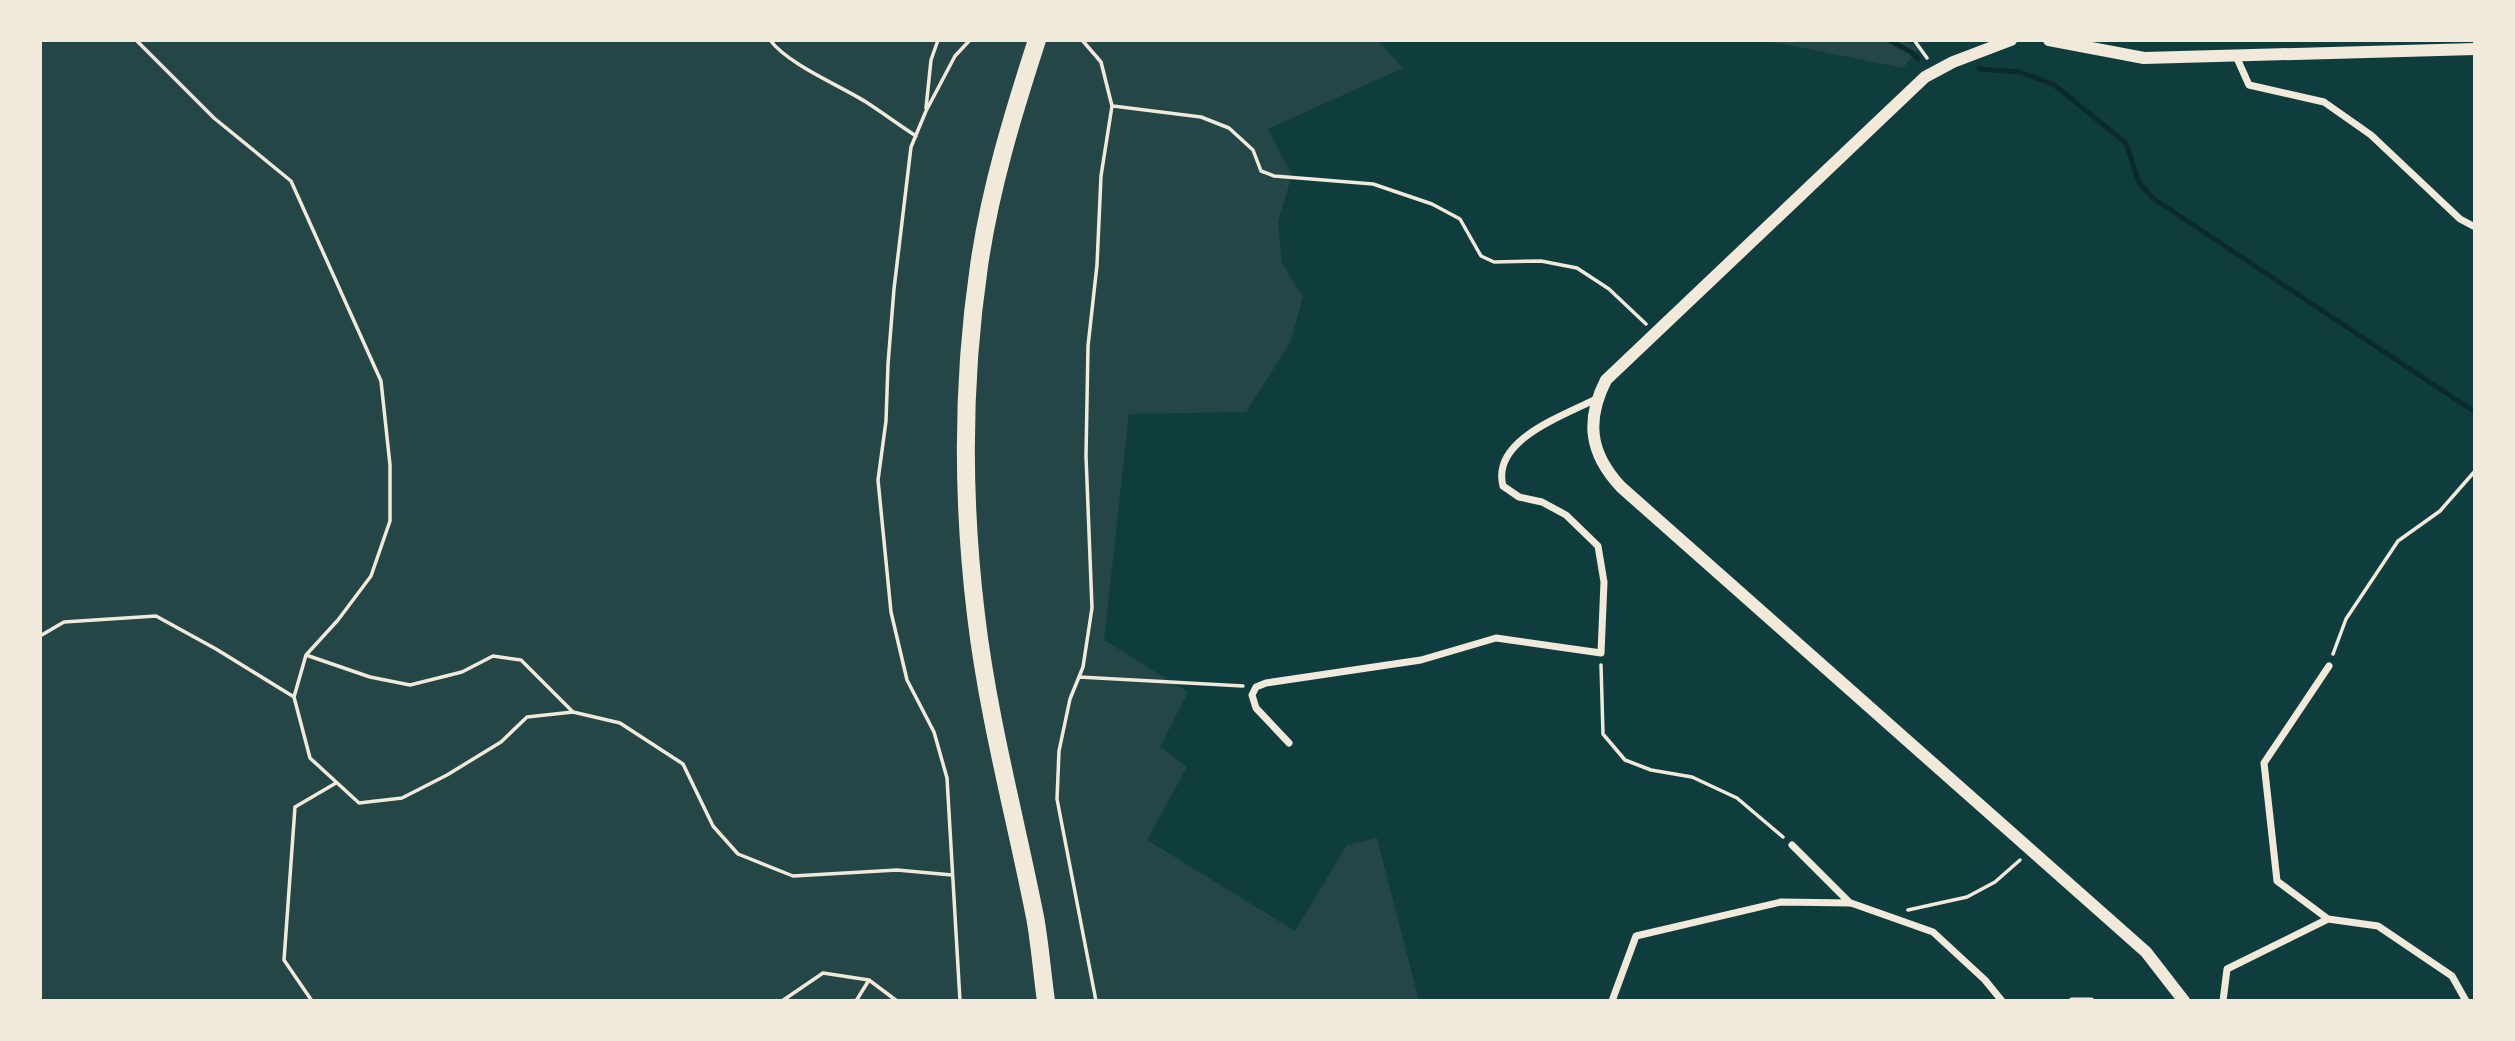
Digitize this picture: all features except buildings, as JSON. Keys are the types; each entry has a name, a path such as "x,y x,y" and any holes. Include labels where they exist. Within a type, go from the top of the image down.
{"highway":[{"path":"1037,40 1007,132 979,265 965,399 967,510 976,616 1004,776 1035,919 1046,1001"}],"street":[{"path":"2011,40 1953,62 1925,77 1605,380 1596,399 1593,437 1598,456 1620,487 2146,952 2184,1001"},
{"path":"2049,40 2144,58 2475,49"},
{"path":"2236,56 2249,85 2324,102 2371,135 2460,219 2475,227"},
{"path":"1289,743 1256,708 1252,695 1255,687 1266,683 1420,660 1496,638 1601,653 1604,582 1598,546 1566,515 1542,502 1519,497 1503,486 1500,473 1506,456 1523,437 1596,399"},
{"path":"2329,666 2264,763 2277,881 2328,919 2378,926 2452,976 2466,1001"},
{"path":"1792,845 1851,903"},
{"path":"1612,1001 1636,936 1782,902 1851,903 1933,932 1985,980 2002,1001"},
{"path":"2223,1001 2227,969 2328,919"},
{"path":"2072,1001 2091,1001"}],"path":[{"path":"136,40 214,118 291,181 380,381 390,465 390,521 371,576 338,620 306,655 293,697 310,758 359,803 402,798 501,743 527,717 573,712 620,723 684,764 713,826 738,854 793,876 897,870 952,875"},
{"path":"770,40 785,53 916,136"},
{"path":"926,111 930,60 938,40"},
{"path":"960,1001 947,778 934,732 907,680 891,612 878,480 886,421 888,364 902,215 911,147 954,56 970,40"},
{"path":"1082,40 1101,62 1112,106 1101,176 1097,265 1088,346 1086,456 1092,608 1083,667 1070,699 1059,751 1057,799 1096,1001"},
{"path":"1914,40 1935,71"},
{"path":"1112,106 1201,117 1229,128 1253,150 1261,171 1274,176 1373,184 1432,204 1460,219 1480,256 1494,262 1541,261 1577,268 1609,289 1655,333"},
{"path":"2329,666 2346,619 2398,541 2440,511 2475,471"},
{"path":"40,636 64,622 156,617 216,649 293,697"},
{"path":"1601,653 1603,734 1625,760 1651,770 1692,777 1737,798 1792,845"},
{"path":"306,655 370,677 410,685 462,672 493,656 521,660 573,712"},
{"path":"1079,677 1255,687"},
{"path":"312,1001 284,960 295,807 336,783"},
{"path":"1886,915 1967,897 1995,882 2013,866"},
{"path":"782,1001 823,973 869,980 897,1001"},
{"path":"856,1001 869,980"}],"shaded area":[{"path":"40,40 1377,40 1403,68 1268,129 1292,175 1278,221 1282,263 1303,297 1290,343 1246,412 1129,414 1104,640 1188,692 1160,747 1187,767 1147,840 1295,931 1347,845 1377,838 1419,1001 40,1001"},
{"path":"1751,40 1897,40 1920,47 1903,68"}],"waterway":[{"path":"1889,40 1918,59"},
{"path":"1979,69 2020,72 2053,84 2126,143 2139,183 2154,199 2475,412"}]}
